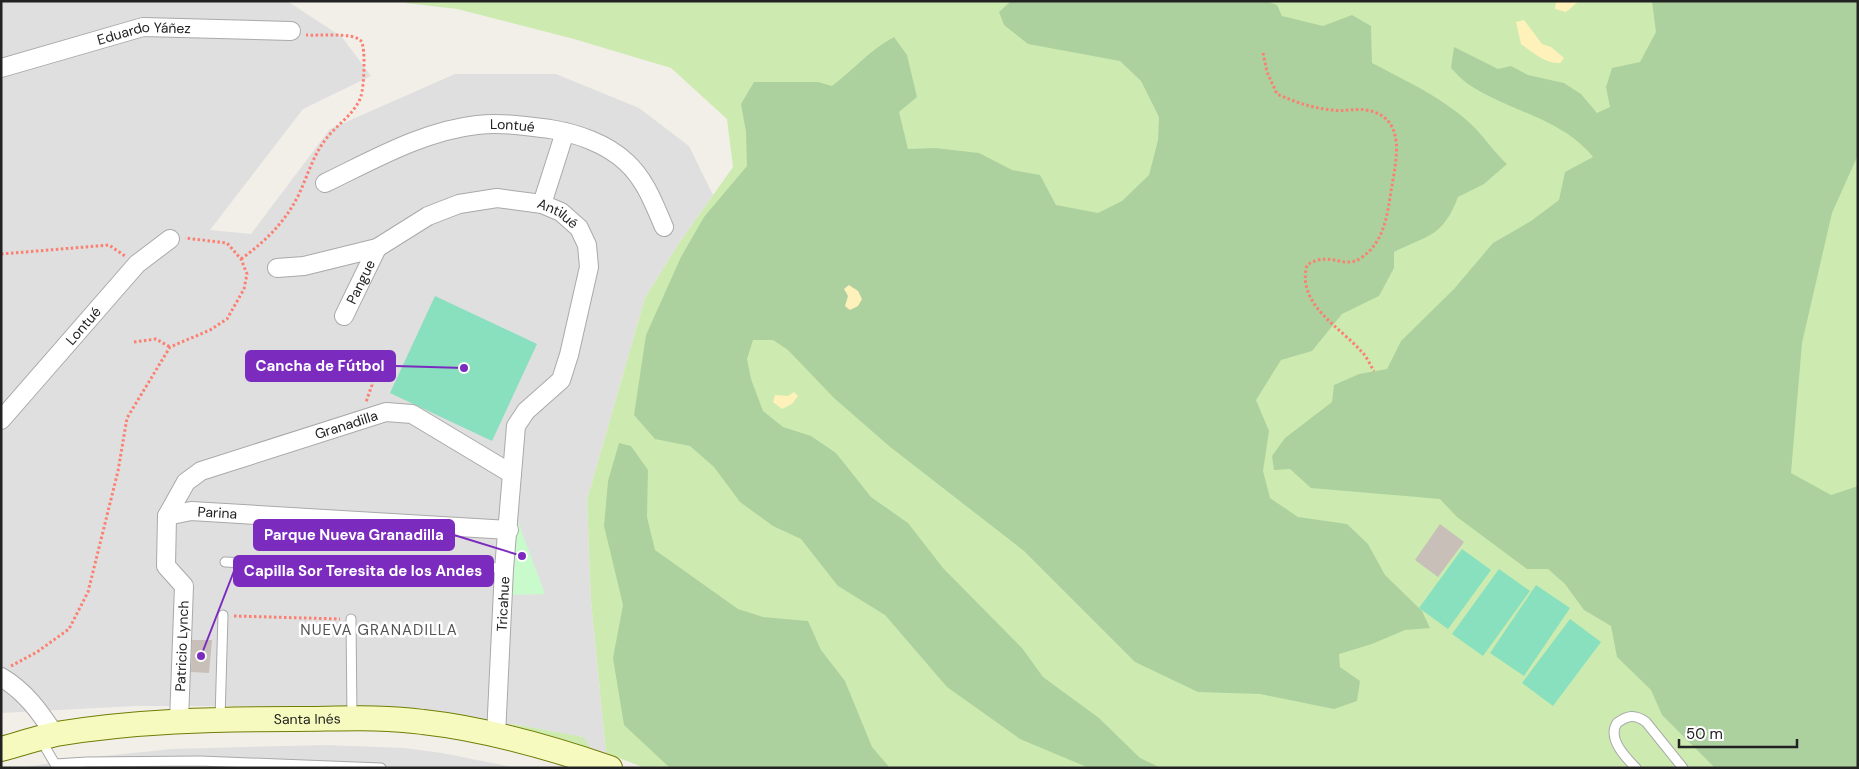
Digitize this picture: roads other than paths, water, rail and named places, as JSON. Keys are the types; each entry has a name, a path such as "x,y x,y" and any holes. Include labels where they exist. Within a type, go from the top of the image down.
{"main road":[{"name":"Santa Inés","path":"1,749 48,737 138,724 220,719 352,718 422,722 496,735 548,747 610,768"}],"street":[{"name":"Eduardo Yáñez","path":"1,68 142,27 291,31"},
{"name":"Lontué","path":"325,183 393,150 446,130 478,124 523,125 565,132 600,144 626,162 646,187 664,227"},
{"path":"542,204 565,132"},
{"name":"Antilué","path":"277,268 304,266 377,248 428,216 459,204 497,198 542,204 561,212 579,228 587,245 589,268 569,355 561,380 526,411 516,426 512,474"},
{"name":"Lontué","path":"1,420 137,264 170,239"},
{"name":"Pangue","path":"344,316 377,248"},
{"name":"Granadilla","path":"201,471 386,412 412,414 512,474"},
{"name":"Patricio Lynch","path":"179,721 184,586 166,566 167,516 186,482 201,471"},
{"name":"Tricahue","path":"496,735 504,569 509,530 512,474"},
{"name":"Parina","path":"167,516 191,511 509,530"},
{"path":"5,672 10,682 37,707 48,737"}],"lane":[{"path":"224,562 459,573 467,564 504,569"},
{"path":"220,719 224,615"},
{"path":"351,619 352,718"},
{"path":"1636,768 1624,756 1614,735 1617,723 1629,716 1640,717 1646,722 1683,768"},
{"path":"48,737 52,760 55,764 60,765 87,762 200,761 381,768"}],"place":[{"name":"Cancha de Fútbol","path":"464,368"},
{"name":"Parque Nueva Granadilla","path":"522,556"},
{"name":"Capilla Sor Teresita de los Andes","path":"201,656"}],"district":[{"name":"NUEVA GRANADILLA","path":"379,630"}]}
